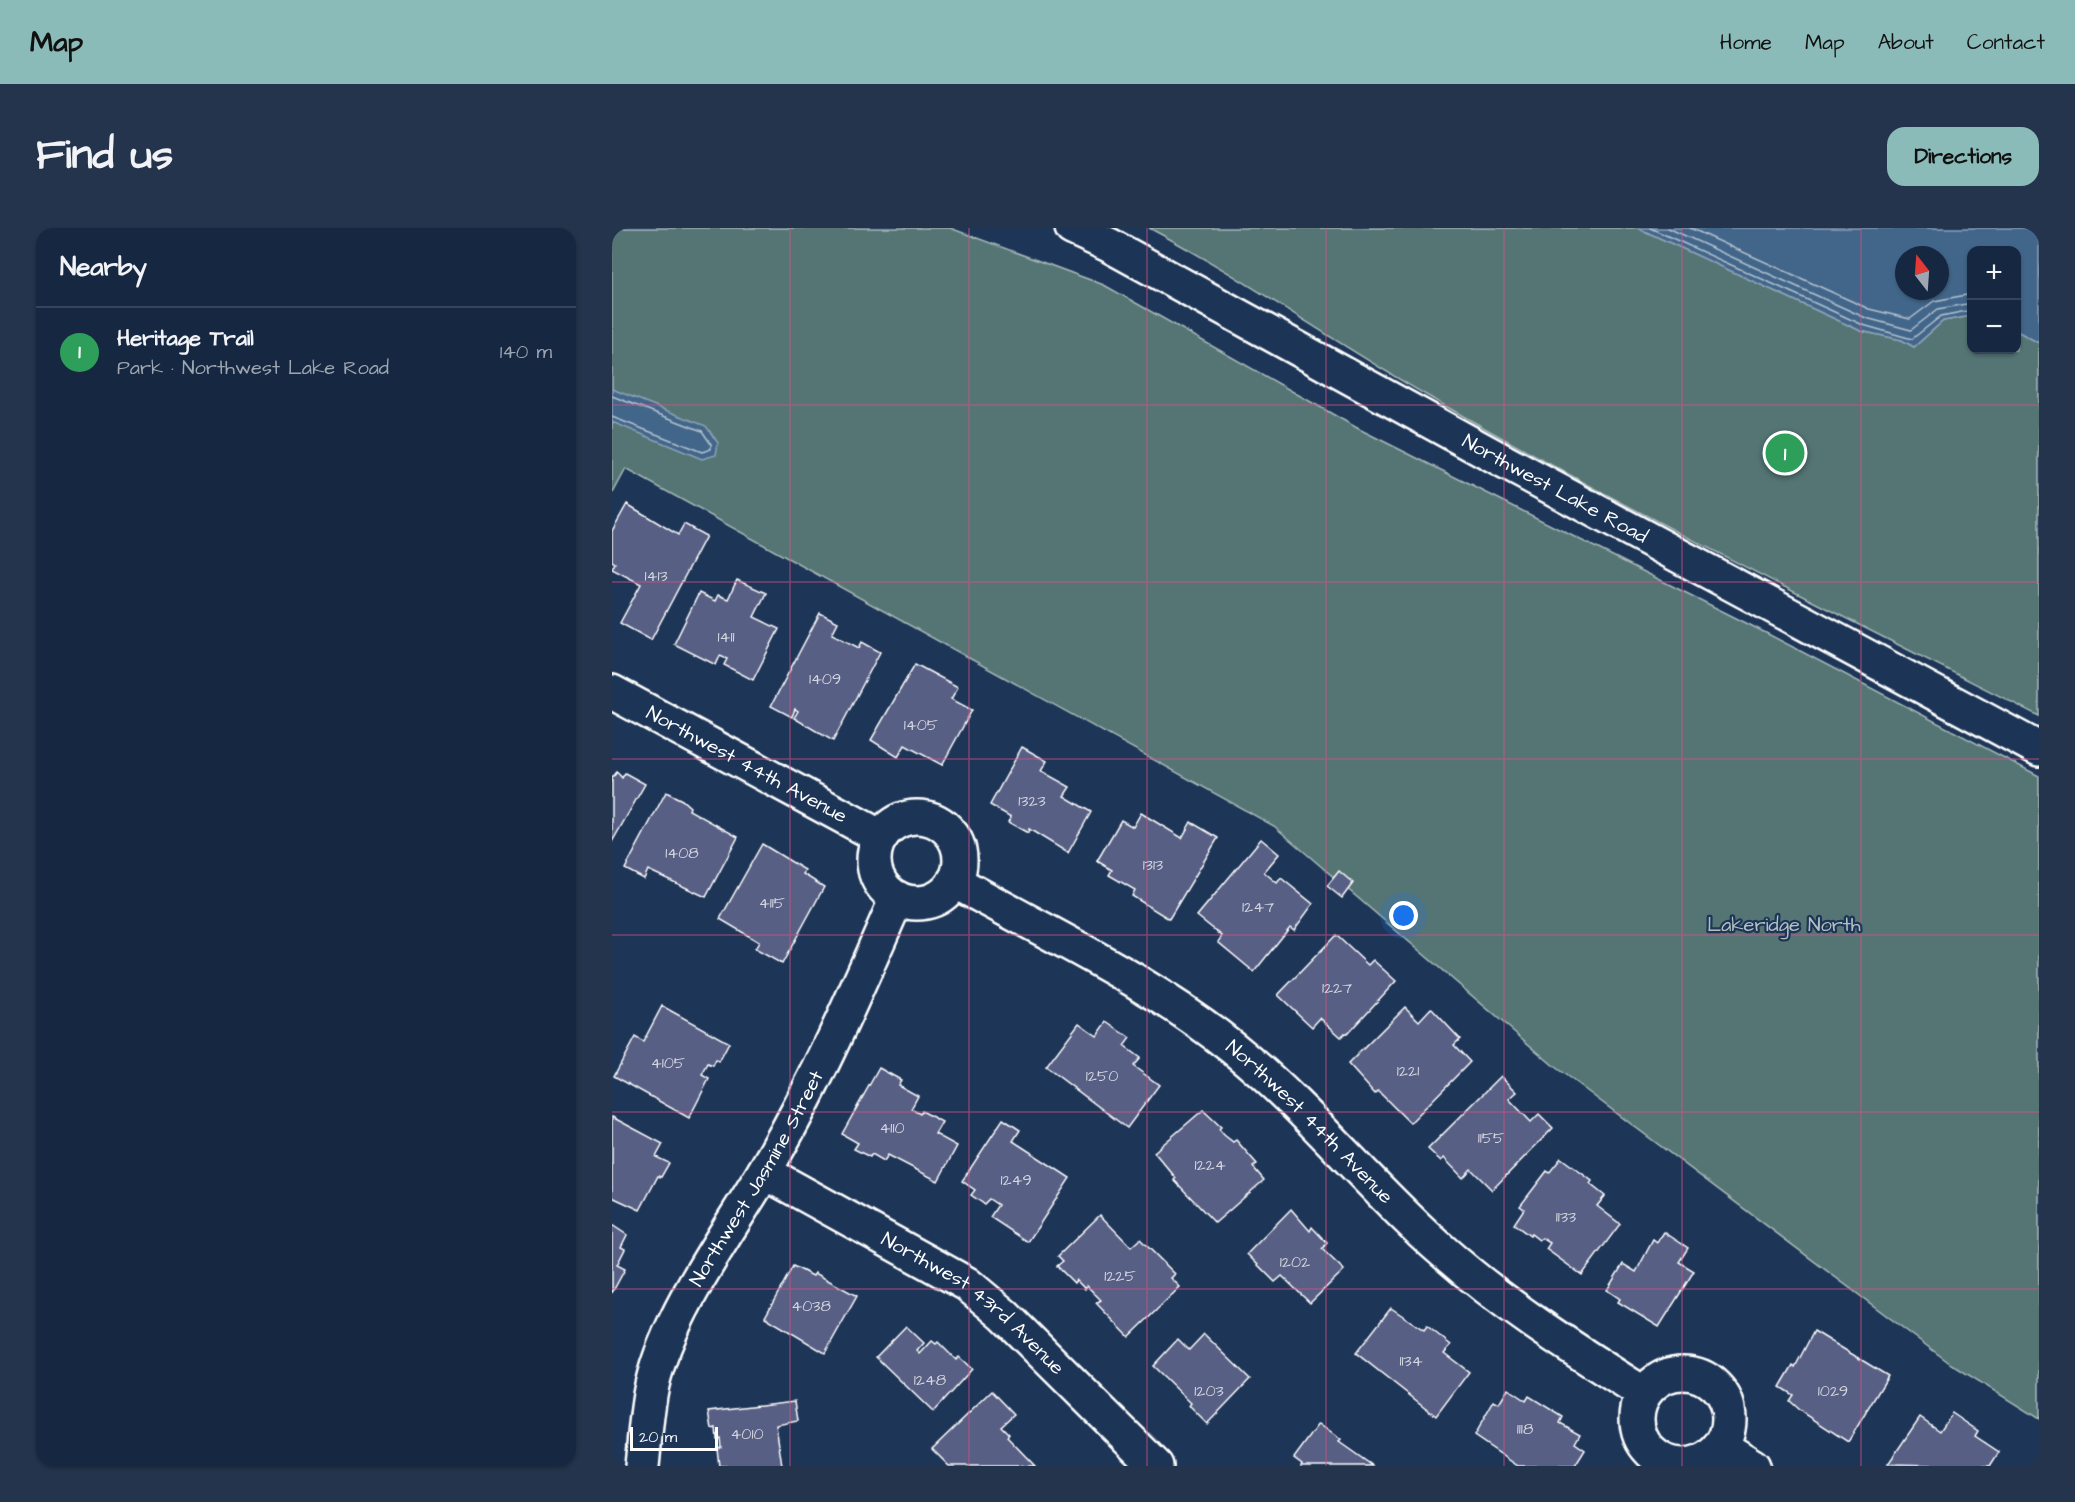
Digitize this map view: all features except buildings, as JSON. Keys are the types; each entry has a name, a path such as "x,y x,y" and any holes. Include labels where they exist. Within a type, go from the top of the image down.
{"street":[{"name":"Northwest Lake Road","path":"1072,228 1109,245 1509,465 2039,749"},
{"name":"Northwest 44th Avenue","path":"612,692 881,837"},
{"path":"923,818 939,824 951,834 958,849 959,865 954,881 944,894 929,901 913,903 897,898 880,882 874,867 875,852 881,837 892,825 907,819 923,818"},
{"name":"Northwest 44th Avenue","path":"954,881 1178,1006 1235,1049 1443,1252 1491,1292 1550,1334 1644,1394"},
{"name":"Northwest Jasmine Street","path":"642,1466 652,1384 670,1333 732,1220 764,1172 840,1028 897,898"},
{"name":"Northwest 43rd Avenue","path":"764,1172 967,1284 1004,1315 1156,1466"},
{"path":"1677,1373 1695,1374 1712,1383 1724,1396 1729,1414 1728,1432 1721,1446 1706,1460 1689,1465 1655,1462 1643,1443 1637,1425 1638,1407 1644,1394 1660,1379 1677,1373"},
{"path":"1721,1446 1753,1466"}],"green space":[{"name":"Lakeridge North","path":"612,228 950,228 1104,285 1359,429 1766,633 2039,776 2039,1419 1951,1364 1555,1067 1274,826 626,469 612,495"},
{"path":"1149,228 1638,228 1861,331 1902,340 1914,347 1943,321 1967,317 1967,354 2021,354 2021,333 2039,343 2039,716 1734,561 1508,441 1397,378"}],"water":[{"path":"1638,228 2039,228 2039,343 2021,333 2021,246 1967,246 1967,317 1943,321 1914,347 1902,340 1861,331"},
{"path":"612,389 706,426 718,443 716,455 702,459 612,422"}],"place":[{"name":"Heritage Trail","path":"1785,453"}]}
